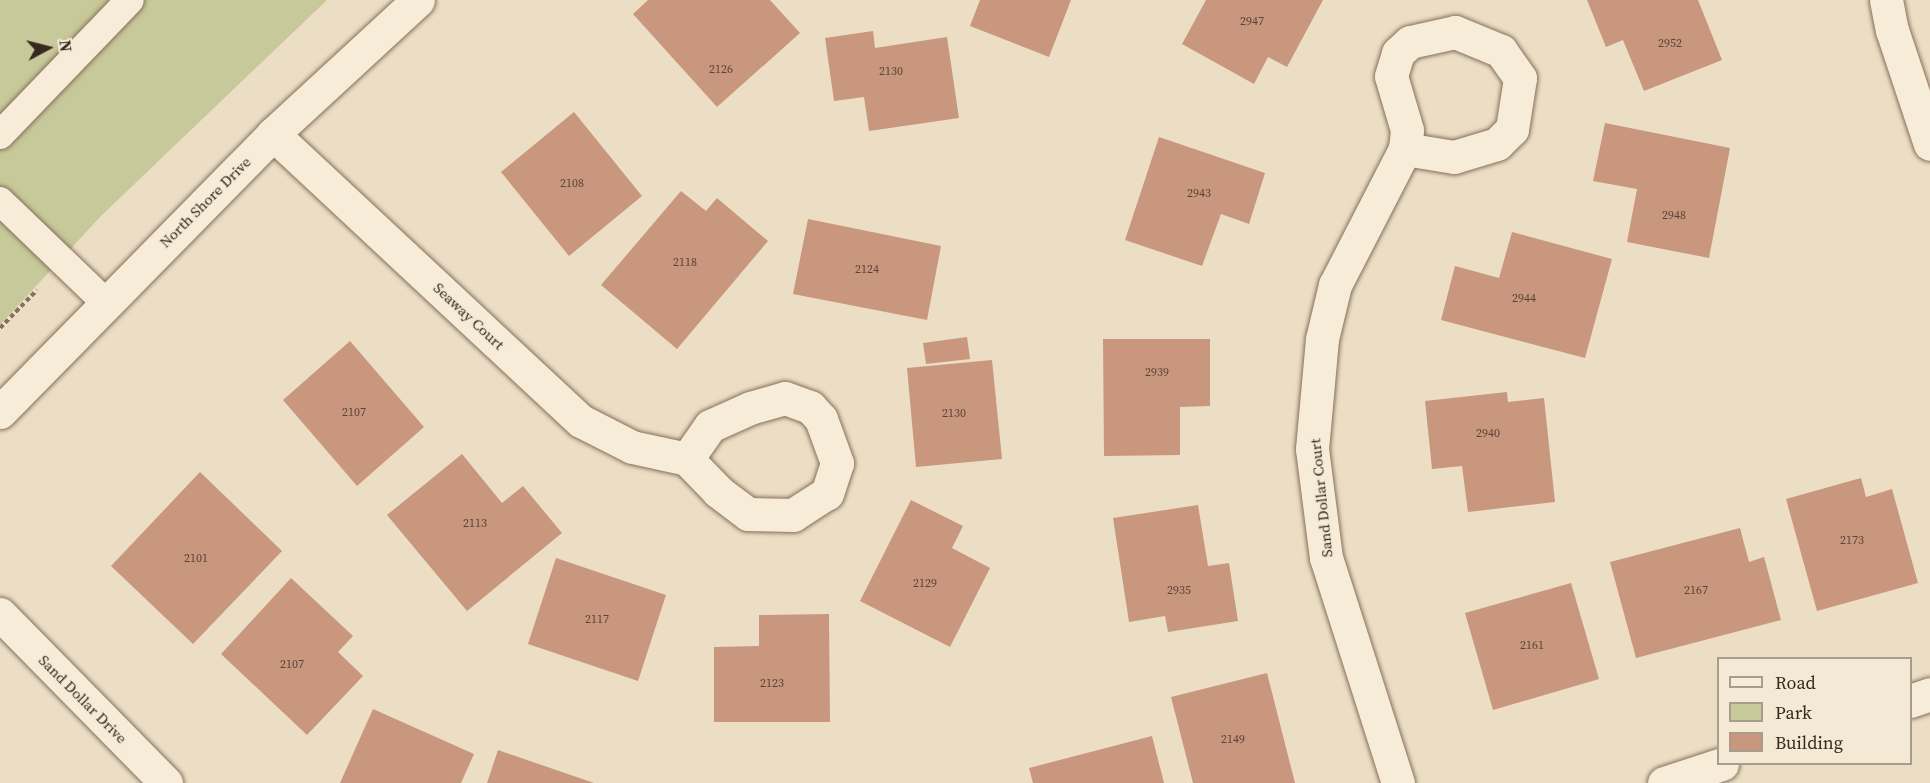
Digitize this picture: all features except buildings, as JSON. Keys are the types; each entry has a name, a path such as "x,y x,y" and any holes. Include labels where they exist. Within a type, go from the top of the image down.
{"street":[{"name":"North Shore Drive","path":"0,412 273,134 418,0"},
{"path":"1886,0 1892,30 1930,144"},
{"name":"Seaway Court","path":"273,134 581,421 632,447 687,459"},
{"name":"Sand Dollar Court","path":"1398,783 1326,558 1312,449 1322,339 1335,285 1405,149"},
{"name":"Sand Dollar Drive","path":"0,614 166,783"},
{"path":"1912,700 1930,694"},
{"path":"1664,783 1719,765"}],"lane":[{"path":"0,135 130,0"},
{"path":"0,201 106,303"}],"path":[{"path":"0,328 44,284"}],"green space":[{"path":"0,0 327,0 100,217 0,325"}]}
